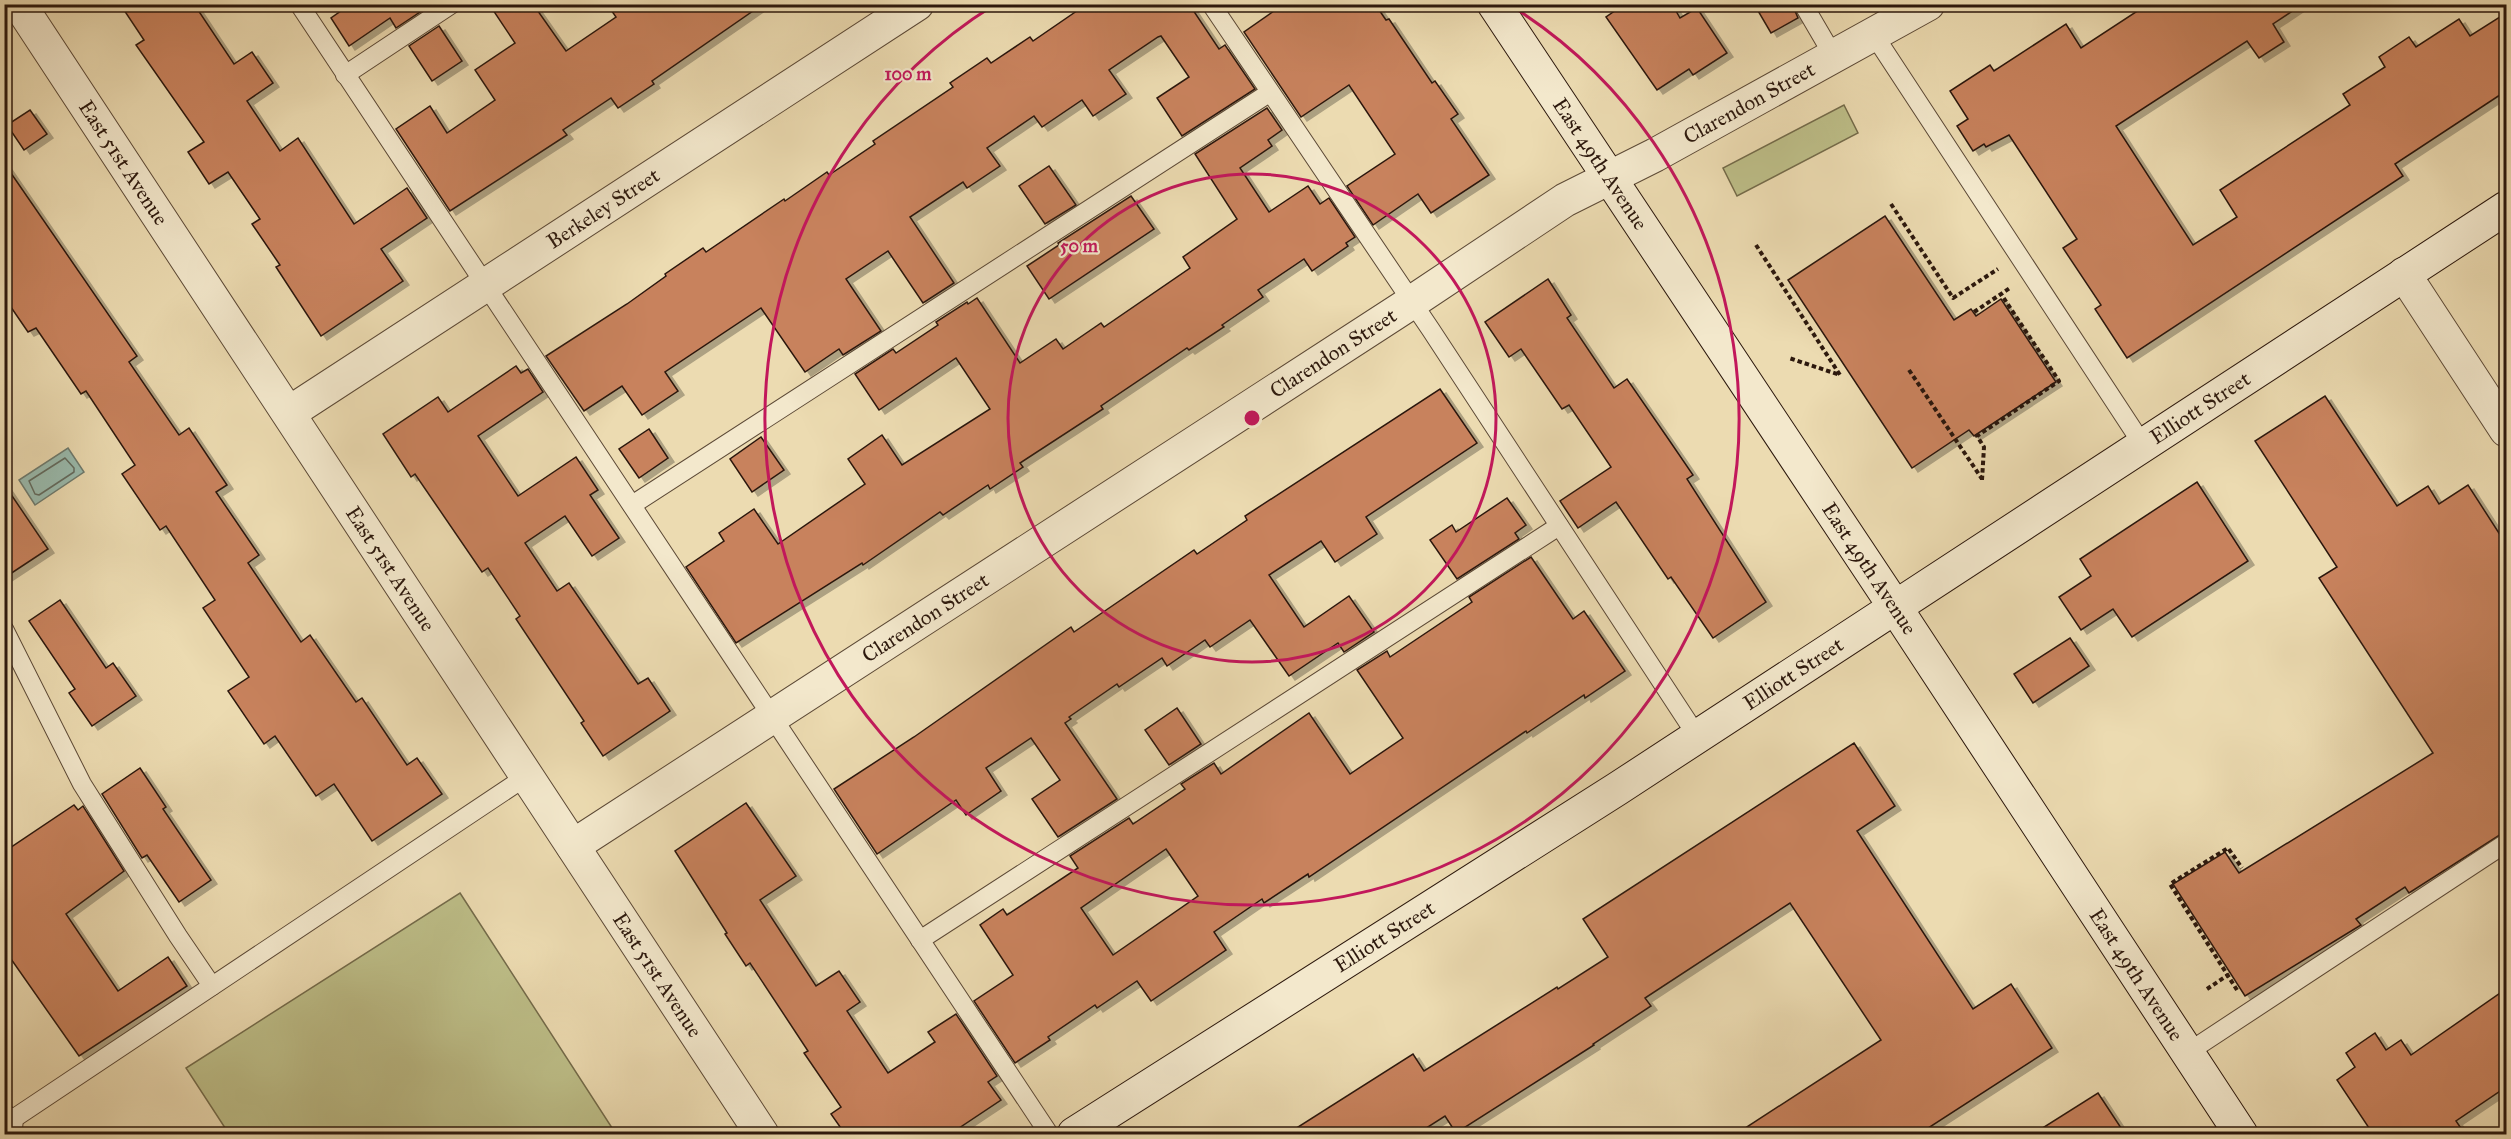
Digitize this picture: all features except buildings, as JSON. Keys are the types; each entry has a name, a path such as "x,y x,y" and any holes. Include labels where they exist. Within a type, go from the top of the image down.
{"street":[{"name":"East 51st Avenue","path":"19,4 762,1134"},
{"name":"Berkeley Street","path":"289,413 916,4"},
{"name":"East 49th Avenue","path":"1494,4 2241,1134"},
{"name":"Clarendon Street","path":"573,846 1412,302 1565,200 1610,178 1928,4"},
{"name":"Elliott Street","path":"1074,1134 1697,736 2506,208"},
{"path":"2404,274 2506,430"}],"lane":[{"path":"299,4 1049,1134"},
{"path":"345,75 452,4"},
{"path":"1211,4 1412,302 1697,736"},
{"path":"1803,4 1834,57"},
{"path":"1874,35 2143,445"},
{"path":"632,505 1269,93"},
{"path":"920,940 1559,526"},
{"path":"4,629 82,784 212,986"},
{"path":"5,1123 528,776"},
{"path":"2187,1053 2506,843"}],"path":[{"path":"1891,204 1953,298 1972,285"},
{"path":"1756,245 1840,375 1790,358"},
{"path":"1974,312 2031,274"},
{"path":"1909,370 1982,480 1984,447 1977,436 2059,381 2001,294"},
{"path":"2242,868 2228,848 2170,884 2242,998"},
{"path":"2207,988 2228,975"}],"green space":[{"path":"1844,105 1858,133 1737,196 1723,168"},
{"path":"460,893 616,1134 229,1134 186,1068"}],"water":[{"path":"68,448 84,472 35,505 19,480"}]}
